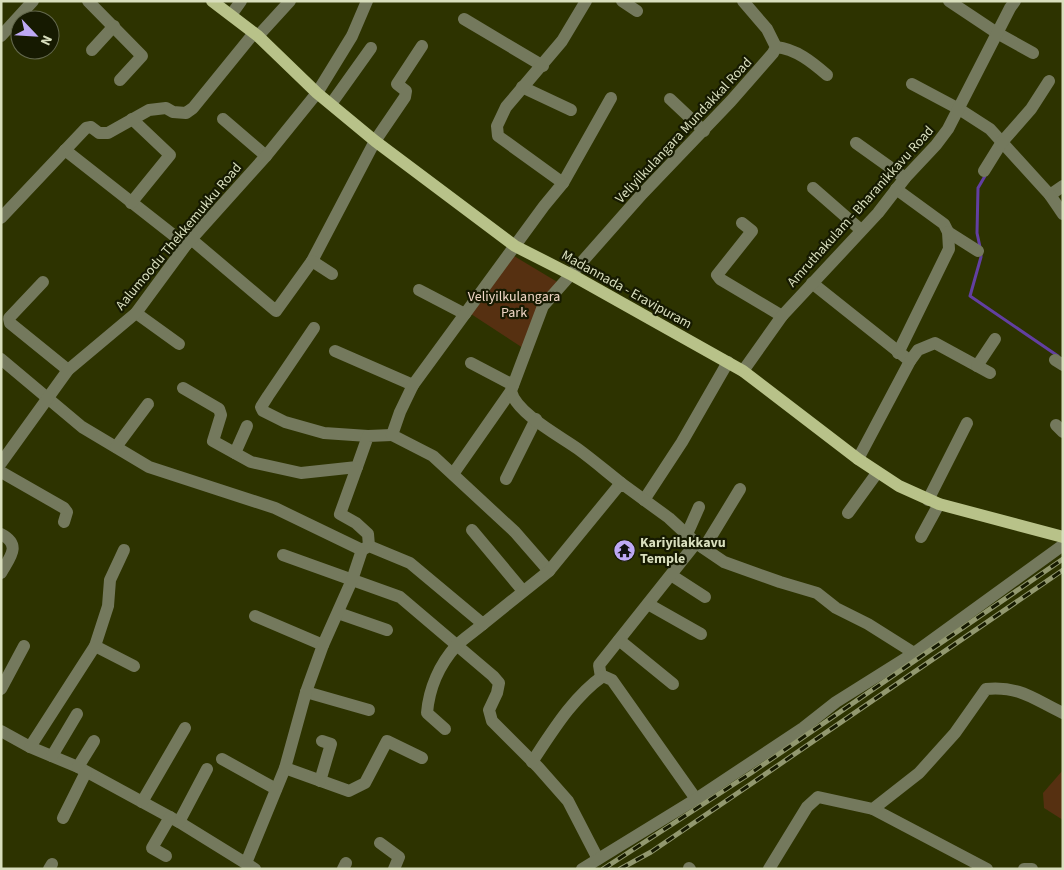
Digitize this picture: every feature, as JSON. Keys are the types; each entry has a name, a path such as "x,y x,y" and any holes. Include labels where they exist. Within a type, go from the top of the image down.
{"main road":[{"name":"Madannada - Eravipuram","path":"212,1 256,35 318,93 375,140 516,246 572,274 743,371 876,473 898,486 933,502 1063,537"}],"street":[{"path":"88,1 142,56 120,80"},
{"path":"231,15 241,1"},
{"path":"1,218 86,128 91,127 99,133 108,133 149,110 166,108 173,112 186,113 193,108 256,35 290,1"},
{"path":"563,184 498,136 497,126 501,116 522,87 543,66 562,41 586,1"},
{"path":"622,1 637,11"},
{"path":"743,1 767,29 776,47 789,49 808,59 827,75"},
{"path":"949,1 997,33 1033,53"},
{"name":"Amruthakulam - Bharanikkavu Road","path":"743,371 782,316 878,213 905,178 936,145 948,129 1010,8 1016,1"},
{"path":"1,36 32,2"},
{"name":"Aalumoodu Thekkemukku Road","path":"1,463 68,370 136,313 189,242 266,156 318,93 352,36 365,2"},
{"path":"464,19 543,66"},
{"path":"92,50 114,26"},
{"path":"65,150 132,203 189,242 276,311 312,261 375,140 405,97 406,91 397,84 422,46"},
{"name":"Veliyilkulangara Mundakkal Road","path":"453,474 512,388 543,306 642,194 731,101 773,53 776,47"},
{"path":"331,104 370,48"},
{"path":"984,171 1002,142 1031,109 1049,81"},
{"path":"912,84 959,109 990,129 1050,195 1063,214"},
{"path":"522,87 571,110"},
{"path":"392,434 400,412 414,386 465,314 563,184 611,98"},
{"path":"670,99 704,131"},
{"path":"132,119 170,155 132,203"},
{"path":"223,119 266,156"},
{"path":"856,143 905,178"},
{"path":"1050,195 1063,186"},
{"path":"813,188 861,230"},
{"path":"896,189 944,224 948,232 949,249 898,353"},
{"path":"742,222 752,231 717,275 720,279 782,316"},
{"path":"948,232 978,251"},
{"path":"312,261 332,274"},
{"path":"43,282 9,318 10,323 68,370"},
{"path":"812,284 910,361"},
{"path":"419,290 465,314"},
{"path":"136,313 179,344"},
{"path":"314,328 261,407 263,411 285,422 324,433 368,436 392,434 433,456 515,532 549,571"},
{"path":"978,366 995,339"},
{"path":"858,459 910,361 918,350 936,344 990,373"},
{"path":"335,351 414,386"},
{"path":"1,359 82,427 149,467 275,508 366,548 410,563 484,624"},
{"path":"644,500 682,442 728,362"},
{"path":"471,363 512,388 512,396 520,406 580,450 621,484 669,518 696,542 724,562 818,593 836,608 868,624 914,653"},
{"path":"183,388 219,409 221,415 214,441 251,462 301,473 357,466"},
{"path":"116,447 148,404"},
{"path":"506,479 536,419"},
{"path":"921,537 933,502 967,423"},
{"path":"235,453 247,426"},
{"path":"1,731 30,747 82,770 142,802 250,866 284,768 306,692 323,645 366,548 368,534 356,522 340,514 368,436"},
{"path":"1,472 64,508 67,512 64,522"},
{"path":"848,513 876,473"},
{"path":"445,729 427,713 428,705 438,672 457,645 549,571 621,484"},
{"path":"601,677 599,665 740,489"},
{"path":"696,542 699,507"},
{"path":"472,530 523,591"},
{"path":"1,534 9,538 13,543 14,549 1,573"},
{"path":"582,869 696,799 803,728 836,702 914,653 1063,545"},
{"path":"30,747 95,646 108,606 110,580 124,550"},
{"path":"283,555 400,598 457,645 499,684 489,710 492,721 568,801 598,859"},
{"path":"671,575 706,597"},
{"path":"648,604 701,634"},
{"path":"338,613 387,630"},
{"path":"255,616 323,645"},
{"path":"619,640 673,684"},
{"path":"1,689 24,646"},
{"path":"95,646 134,666"},
{"path":"601,677 612,680 696,799"},
{"path":"532,762 560,720 589,687 601,677"},
{"path":"873,809 918,773 955,733 986,689 1002,688 1019,691 1063,713"},
{"path":"306,692 369,710"},
{"path":"52,756 77,714"},
{"path":"142,802 185,728"},
{"path":"63,818 94,741"},
{"path":"320,781 331,744 322,741"},
{"path":"284,768 349,791 365,783 387,741 422,758"},
{"path":"222,759 276,789"},
{"path":"166,856 152,848 175,820 207,768"},
{"path":"769,869 807,807 818,797 873,809 987,869"},
{"path":"380,843 399,857 394,869"},
{"path":"1024,869 1032,869"}],"green space":[{"name":"Veliyilkulangara Park","path":"514,256 559,283 523,348 471,314"},
{"path":"1063,770 1063,820 1044,808 1043,793"}],"waterway":[{"path":"980,247 977,233 978,188 985,176"},
{"path":"981,253 970,296 1058,356"}],"railway":[{"path":"603,869 751,773 1063,559"},
{"path":"620,869 651,852 1063,570"}],"place":[{"name":"Kariyilakkavu Temple","path":"624,550"}]}
